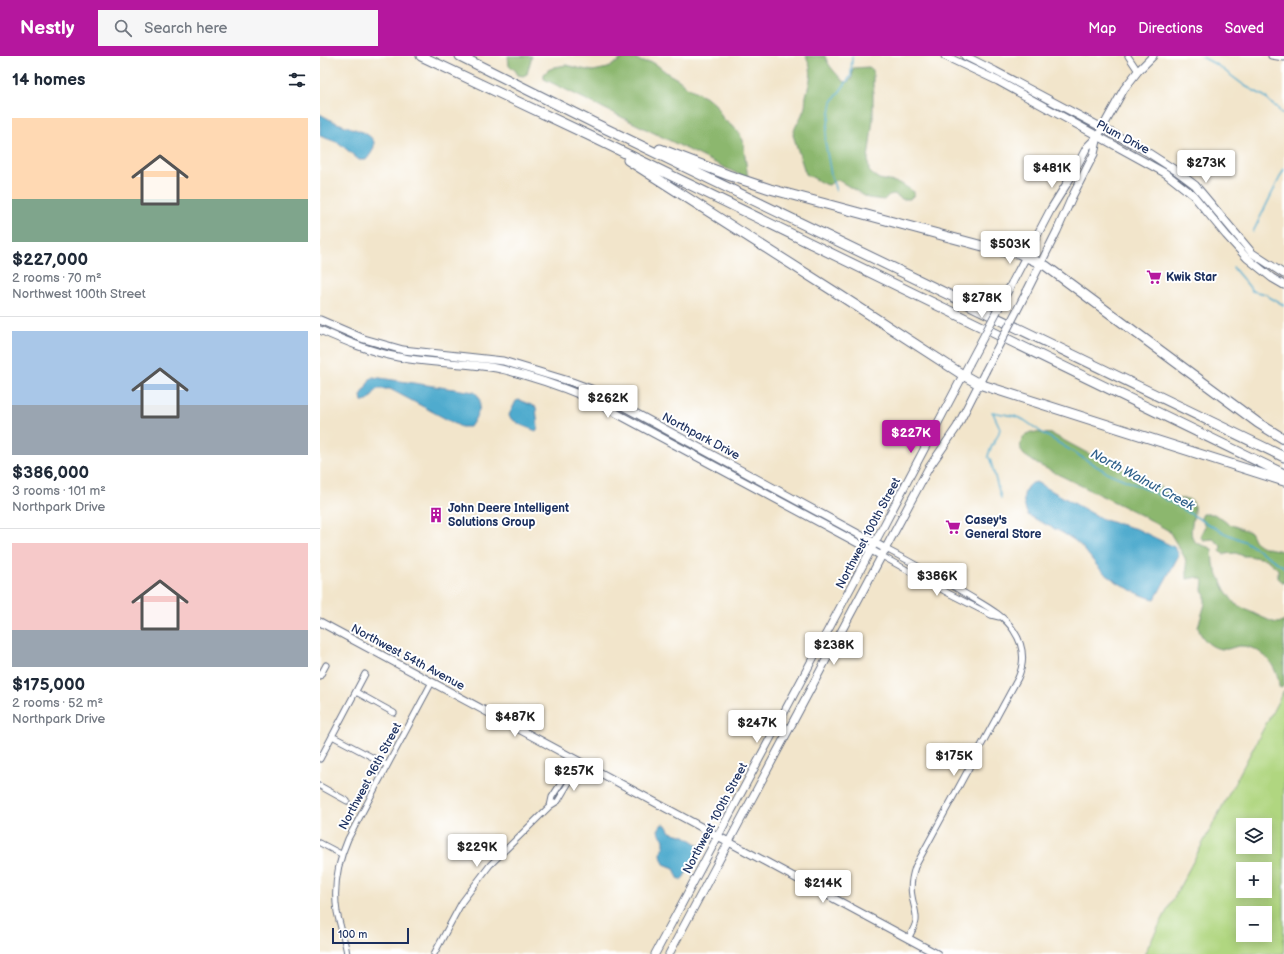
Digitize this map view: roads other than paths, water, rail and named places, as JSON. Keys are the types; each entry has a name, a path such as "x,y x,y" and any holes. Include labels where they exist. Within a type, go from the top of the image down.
{"highway":[{"path":"421,56 588,135 1284,474"},
{"path":"460,56 594,123 1284,457"},
{"path":"594,123 728,175 770,189 1005,252 1018,254 1046,266 1258,422 1284,439"},
{"path":"588,135 979,384 1284,482"}],"street":[{"name":"Plum Drive","path":"945,56 998,82 1154,166 1173,178 1193,195 1247,258 1272,278 1284,285"},
{"name":"Plum Drive","path":"965,56 1144,150 1176,170 1195,185 1252,252 1284,274"},
{"path":"1128,56 1138,71"},
{"path":"1098,136 1124,89 1138,71 1153,56"},
{"path":"1271,56 1284,58"},
{"name":"Northwest 100th Street","path":"654,954 875,542 1051,209 1071,177 1087,147 1098,136"},
{"name":"Northwest 100th Street","path":"669,954 932,463 957,427 1057,231 1072,197 1094,154 1098,136"},
{"name":"Northpark Drive","path":"320,320 364,339 403,350 488,358 518,365 591,389 953,585 993,611 1014,630 1021,644 1022,659 1020,671 915,867 912,876 911,894 915,907 916,920 915,926 908,939"},
{"name":"Northpark Drive","path":"320,330 361,347 399,357 502,369 580,394 948,593 991,615 1002,618"},
{"path":"361,347 364,339"},
{"path":"628,420 633,412"},
{"path":"757,490 761,482"},
{"name":"Northwest 54th Avenue","path":"320,622 937,954"},
{"path":"320,676 326,665"},
{"path":"320,759 365,674"},
{"name":"Northwest 96th Street","path":"347,954 337,910 335,887 339,862 348,839 432,682"},
{"path":"356,692 394,713"},
{"path":"332,736 387,765"},
{"path":"434,954 462,902 490,865 550,806 552,797 578,761"},
{"path":"320,786 347,801"},
{"path":"320,843 342,854"}],"water":[{"path":"320,114 334,122 361,131 373,139 374,147 366,160 359,160 339,143 320,136"},
{"path":"373,377 474,392 478,395 480,400 479,409 470,427 461,427 390,389 377,389 369,400 365,402 362,401 361,396 370,379"},
{"path":"519,400 536,407 538,428 536,431 521,425 510,418 509,415 516,401"},
{"path":"1036,482 1104,520 1137,529 1174,547 1179,555 1155,599 1126,588 1101,570 1082,547 1074,540 1028,515 1024,503 1024,495 1027,487"},
{"path":"663,824 666,825 670,832 685,836 699,845 698,853 682,880 678,878 674,868 664,864 662,859 661,853 664,840 658,830"}],"waterway":[{"name":"North Walnut Creek","path":"836,191 831,175 825,141 832,102 851,76 852,56"},
{"path":"1202,57 1217,65 1245,86 1264,96 1284,114"},
{"path":"1253,232 1284,169"},
{"path":"1233,267 1252,291 1266,294 1284,305"},
{"name":"North Walnut Creek","path":"992,412 1014,416 1024,420 1106,472 1153,492 1222,532 1246,542 1284,567"},
{"path":"993,413 1000,428 998,436 990,449 988,457 990,459 1001,498"}],"place":[{"name":"Kwik Star","path":"1154,277"},
{"name":"John Deere Intelligent Solutions Group","path":"436,515"},
{"name":"Casey's General Store","path":"953,527"}]}
